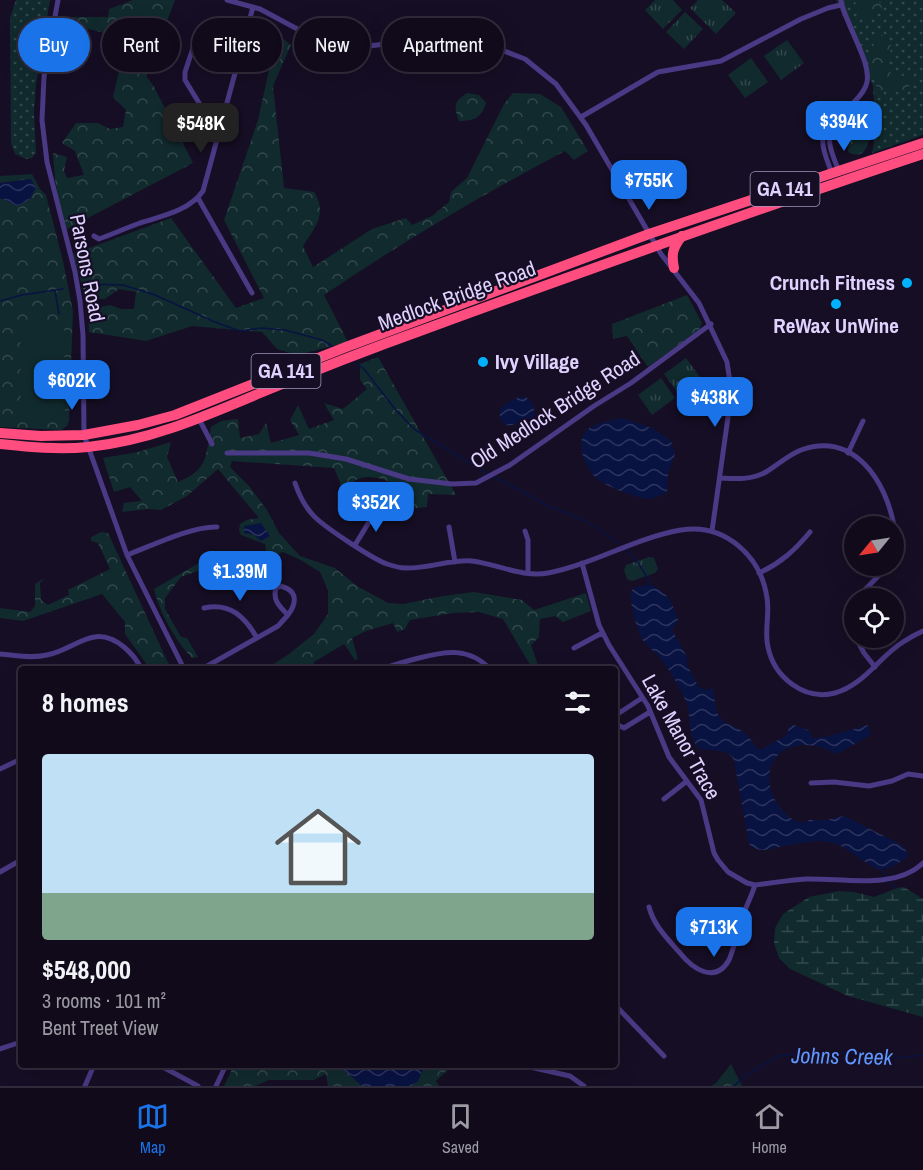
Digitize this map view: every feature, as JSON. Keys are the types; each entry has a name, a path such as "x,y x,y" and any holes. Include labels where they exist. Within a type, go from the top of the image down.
{"highway":[{"path":"836,174 898,156 910,147 923,142"},
{"name":"Medlock Bridge Road","path":"0,433 41,436 84,435 138,425 175,415 346,347 649,234 836,174 923,154"},
{"name":"Medlock Bridge Road","path":"0,444 40,448 88,447 131,439 199,418 353,355 760,209 779,198 826,183 836,174"},
{"path":"674,268 672,253 675,245 684,235"}],"street":[{"name":"Parsons Road","path":"58,0 44,77 42,120 47,162 80,301 83,335 84,435 127,555 182,666"},
{"path":"227,0 253,7 316,39 337,45 369,46 434,38 470,40 491,45 525,59 556,84 581,117 656,245 691,290 711,324 727,362 731,392 712,531"},
{"path":"581,117 658,72 721,61 807,16 841,3 866,63 868,78 866,89 860,97 827,123 824,128 822,136 836,174"},
{"path":"250,18 253,7"},
{"path":"192,49 185,72 186,80 218,134"},
{"path":"94,236 99,239 159,218 198,198 203,191 235,72"},
{"path":"198,198 252,293"},
{"name":"Old Medlock Bridge Road","path":"227,453 309,453 346,459 409,478 452,484 476,483 510,465 625,387 711,324"},
{"path":"199,418 212,444"},
{"path":"848,453 863,421"},
{"path":"721,478 748,478 765,472 800,450 816,446 829,447 848,453 867,464 883,491 890,516"},
{"path":"295,483 300,497 313,516 324,525 388,565 401,568 473,561 537,574 548,573 683,530 712,531 739,545 759,573 767,599 769,613 767,646 773,662 787,682 814,694 835,693 860,680 902,642 923,631"},
{"path":"355,545 377,509"},
{"path":"127,555 195,530 208,526 217,527"},
{"path":"449,527 455,562"},
{"path":"525,531 528,540 528,572"},
{"path":"759,573 789,556 810,532"},
{"name":"Lake Manor Trace","path":"582,563 602,633 650,712 669,757 701,800 714,853 722,867 738,879 756,885"},
{"path":"867,588 879,576"},
{"path":"207,666 278,626 288,615 294,606 294,597 287,588 280,586 276,588 273,595 288,615"},
{"path":"204,608 213,606 232,610 242,617 257,638"},
{"path":"574,648 602,633"},
{"path":"0,654 44,656 88,637 107,638 115,640 129,651 139,666"},
{"path":"861,648 875,667"},
{"path":"390,666 443,652 456,651 471,655 486,666"},
{"path":"618,714 642,698"},
{"path":"618,725 624,728 650,712"},
{"path":"0,769 18,760"},
{"path":"811,783 834,782 869,786 892,781 908,774 923,776"},
{"path":"664,799 687,781"},
{"path":"0,872 18,862"},
{"path":"649,907 653,922 689,965 702,972 712,972 728,961 740,922 756,885 806,879 901,878 914,872 923,863"},
{"path":"618,1008 664,1056"},
{"path":"0,1049 18,1043"},
{"path":"85,1086 93,1068"},
{"path":"165,1068 198,1086"},
{"path":"216,1086 225,1068"},
{"path":"534,1068 570,1076 585,1086"}],"green space":[{"path":"16,0 50,0 47,18 18,18 18,72 38,72 34,112 36,153 32,158 26,159 15,154 11,143 10,18"},
{"path":"133,0 175,0 168,18 102,18 102,32 90,30 90,18 64,18 108,17 109,9"},
{"path":"655,0 673,0 682,10 663,29 645,10"},
{"path":"698,0 722,0 736,13 716,34 690,8"},
{"path":"836,0 923,0 923,135 872,153 876,132 873,86"},
{"path":"854,0 878,0 882,7 880,12 868,19 861,15"},
{"path":"685,12 703,29 684,49 666,32"},
{"path":"875,35 882,35 891,44 890,59 887,65 891,73 900,78 906,74 912,75 913,82 905,89 891,92 877,88 868,59"},
{"path":"282,38 291,45 282,66"},
{"path":"787,40 804,63 781,80 764,56"},
{"path":"751,58 768,82 745,98 728,75"},
{"path":"119,72 148,72 146,76 153,85 193,163 65,230 55,180 53,153 67,157 64,171 67,178 84,175 75,151 62,143 76,123 98,123 110,129 123,127 126,110 113,97"},
{"path":"269,72 279,72 273,86 284,188 314,192 320,207 318,220 303,246 313,267 372,229 406,218 412,225 432,216 449,202 451,192 467,178 504,104 513,93 540,94 561,107 588,151 574,160 565,151 473,202 324,295 348,342 297,355 277,349 262,332 192,326 146,341 89,332 88,310 110,305 121,309 134,309 136,292 119,289 105,299 86,299 73,254 171,218 236,308 264,298 224,220 258,120"},
{"path":"467,93 479,95 486,103 477,118 459,121 456,105 459,99"},
{"path":"864,128 868,128 871,132 865,150 858,154 848,152 852,137"},
{"path":"32,174 46,195 73,311 69,421 67,426 61,430 0,427 0,198 18,206 31,179 0,183 0,176"},
{"path":"687,295 702,323 699,330 648,367 627,336 613,339 612,324"},
{"path":"20,320 64,320 65,415 21,415"},
{"path":"378,357 456,495 428,494 427,507 409,509 410,493 377,478 356,480 341,498 340,482 334,468 232,461 230,467 250,487 267,510 279,533 300,556 335,568 357,586 388,603 403,604 474,592 522,600 534,610 586,593 591,611 563,622 555,616 540,619 539,637 531,645 538,665 531,666 503,619 479,612 453,613 410,620 405,629 397,632 393,623 366,631 352,638 358,659 355,660 344,644 314,662 315,666 271,666 314,634 328,614 328,590 320,572 283,552 250,564 235,575 198,571 181,577 165,598 165,609 181,637 187,638 198,657 192,658 169,626 154,589 199,563 227,565 266,551 265,544 241,535 239,530 240,524 259,518 218,469 187,496 161,510 122,512 124,503 142,501 130,487 114,492 103,458 138,452 171,442 167,457 178,482 200,467 206,454 211,427 221,421 238,419 240,438 259,434 266,423 271,443 299,435 290,420 298,405 309,429 334,420 324,403 343,409 367,389 360,380 360,364"},
{"path":"686,358 708,388 686,404 664,374"},
{"path":"661,378 675,398 652,415 638,395"},
{"path":"101,532 108,533 170,666 148,666 125,634 125,622 102,594 23,621 0,618 0,608 30,612 35,606 35,584 43,579 40,583 41,600 48,605 69,595 68,590 110,569 98,543 91,541 91,537"},
{"path":"649,557 654,558 658,569 655,573 632,581 627,579 624,570 626,565"},
{"path":"904,887 923,899 923,1017 848,996 790,969 779,958 774,943 775,928 783,914 809,897 839,891 874,897"},
{"path":"731,1064 742,1086 711,1086 716,1083"},
{"path":"233,1068 450,1068 436,1081 439,1086 328,1086 326,1074 314,1080 269,1080 255,1086 224,1086"}],"water":[{"path":"31,179 36,188 30,199 18,206 0,198 0,183"},
{"path":"519,397 526,397 533,404 535,415 521,423 505,425 500,418 500,410 505,404"},
{"path":"622,418 652,428 671,441 675,454 668,474 667,492 650,499 638,497 598,480 590,471 582,453 583,435 594,425"},
{"path":"261,523 270,536 261,541 254,535 244,533 244,526"},
{"path":"649,585 665,594 674,608 678,620 672,630 687,657 687,665 699,687 705,690 712,688 716,709 723,721 743,732 760,750 787,735 789,727 794,725 808,730 813,738 868,725 871,735 837,754 810,745 792,747 783,751 772,764 769,782 771,791 782,810 796,821 802,823 809,820 826,820 844,816 898,843 904,847 909,856 892,867 880,870 830,842 813,842 762,850 749,844 734,760 723,751 698,748 692,736 683,694 659,656 640,635 631,594 635,587"},
{"path":"341,1068 417,1068 423,1070 418,1081 411,1086 362,1086"}],"waterway":[{"path":"87,284 123,285 155,295 240,331 261,328 285,330 322,340 332,346"},
{"path":"0,301 63,289"},
{"path":"55,291 59,314"},
{"path":"353,361 363,368 414,429 488,474"},
{"path":"492,476 551,507 586,521 622,545"},
{"path":"626,549 639,564 652,586"},
{"path":"882,870 887,877"},
{"path":"889,881 896,888"},
{"name":"Johns Creek","path":"734,1086 746,1075 779,1056 815,1052 833,1054 848,1052 860,1057 895,1058 923,1055"}],"place":[{"name":"Crunch Fitness","path":"907,283"},
{"name":"ReWax UnWine","path":"836,304"},
{"name":"Ivy Village","path":"483,362"}]}
